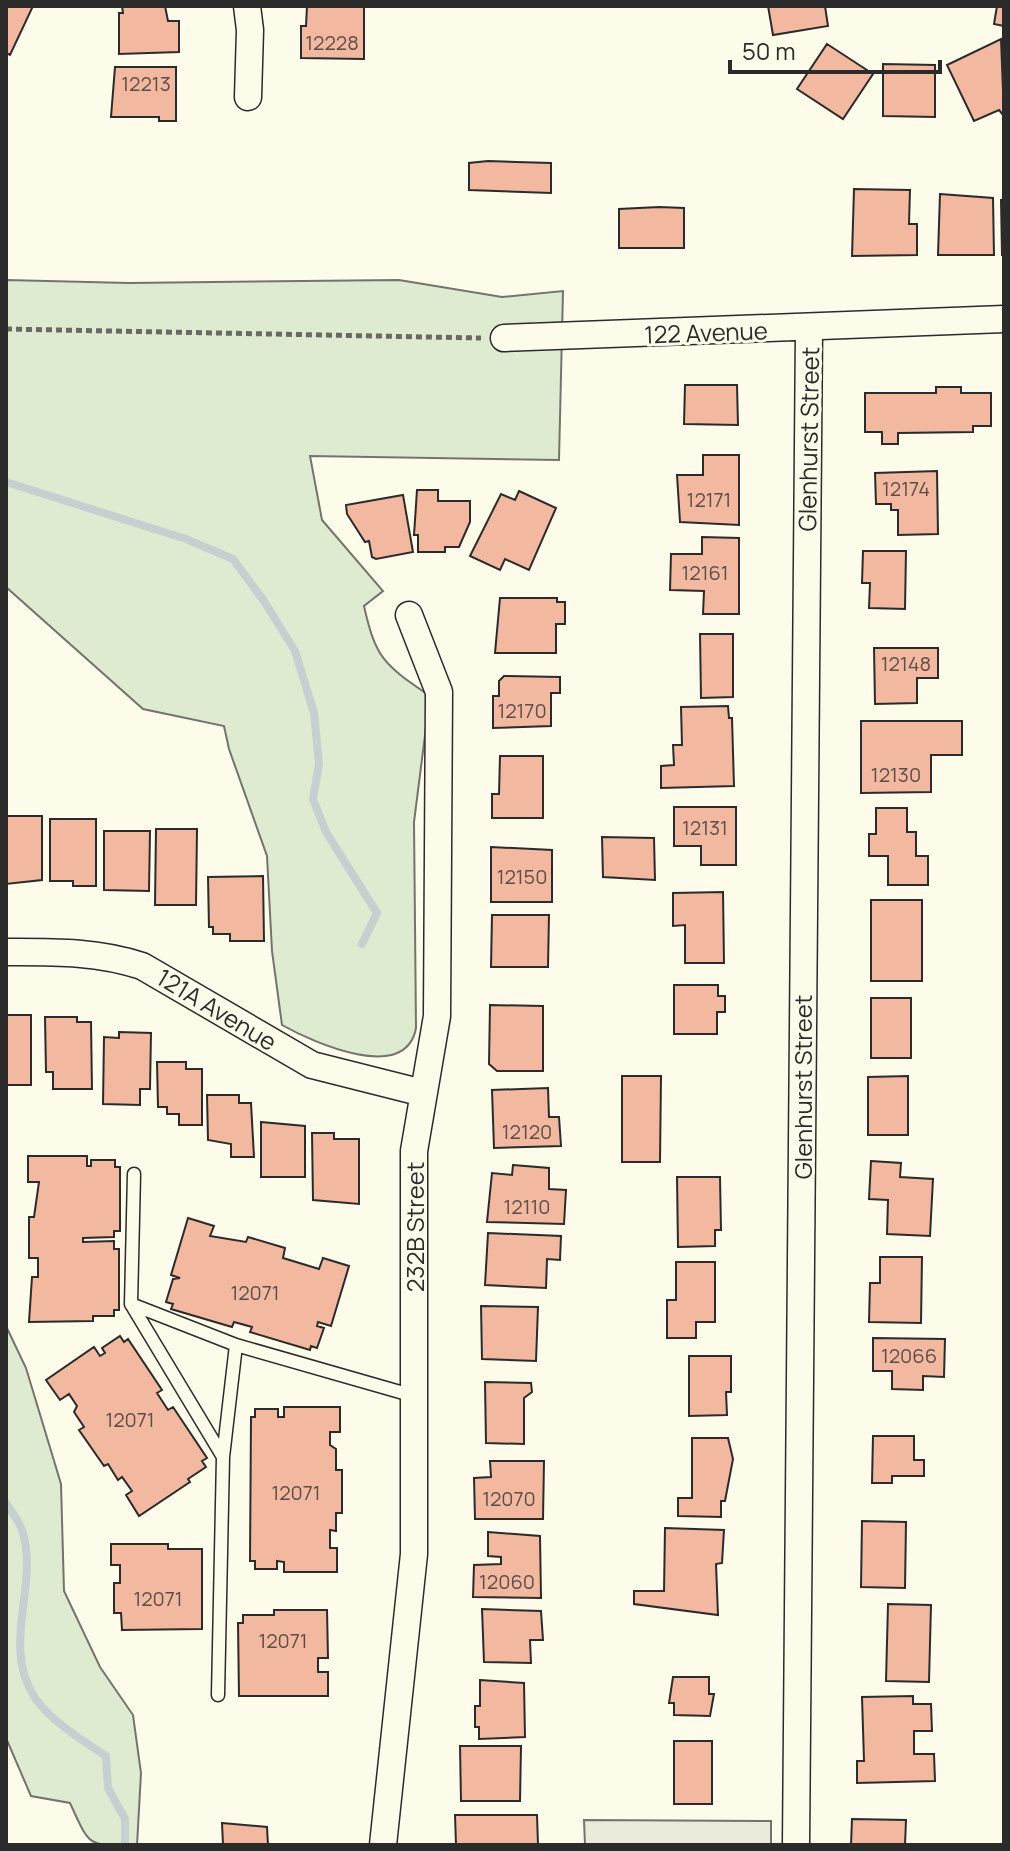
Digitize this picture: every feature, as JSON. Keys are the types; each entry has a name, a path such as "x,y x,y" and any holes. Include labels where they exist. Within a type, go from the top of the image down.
{"street":[{"path":"247,6 250,30 248,97"},
{"name":"122 Avenue","path":"504,338 809,329 850,322 1004,319"},
{"name":"Glenhurst Street","path":"796,1845 809,329"},
{"name":"232B Street","path":"383,1845 410,1603 415,1512 414,1151 437,1016 439,692 409,615"},
{"name":"121A Avenue","path":"6,952 81,952 142,966 312,1065 423,1093"}],"lane":[{"path":"134,1174 131,1304 223,1457"},
{"path":"131,1304 236,1345 414,1396"},
{"path":"218,1695 223,1457 236,1345"}],"path":[{"path":"6,329 504,338"}],"green space":[{"path":"6,280 129,283 399,280 502,297 563,291 559,460 310,456 322,520 383,591 364,606 378,650 402,676 430,696 414,822 416,1028 409,1045 395,1054 378,1056 336,1049 282,1025 272,951 267,856 229,749 224,726 143,709 6,587"},
{"path":"6,1326 26,1368 61,1484 64,1591 100,1667 133,1715 141,1773 137,1845 99,1844 87,1837 70,1803 31,1796 6,1738"}],"shaded area":[{"path":"584,1820 771,1821 771,1845 585,1845"}],"building":[{"path":"6,6 33,6 10,55 6,53"},
{"path":"122,6 165,6 168,21 179,21 179,52 119,54 119,13 123,13"},
{"path":"307,6 364,6 364,59 301,58 301,26 306,26"},
{"path":"768,6 825,6 828,26 773,35"},
{"path":"997,6 1004,6 1004,26 994,24"},
{"path":"1001,39 1004,116 999,110 974,121 947,65"},
{"path":"827,44 873,74 843,119 797,89"},
{"path":"883,64 935,65 935,117 883,116"},
{"path":"115,67 176,67 176,121 159,121 159,117 111,117"},
{"path":"469,163 551,163 551,193 469,190"},
{"path":"854,189 910,190 909,224 917,224 917,255 852,256"},
{"path":"940,194 993,198 994,255 938,255"},
{"path":"1001,200 1004,200 1004,255 1002,255"},
{"path":"684,208 684,248 619,248 619,209"},
{"path":"685,385 737,385 738,425 684,424"},
{"path":"936,387 961,387 961,393 991,393 991,426 973,426 973,432 898,433 898,444 882,444 882,432 865,432 865,393 936,393"},
{"path":"703,455 739,455 739,525 680,522 677,475 703,475"},
{"path":"937,471 938,534 898,535 898,510 891,510 891,504 876,504 875,473"},
{"path":"417,490 438,490 438,501 470,501 470,522 459,547 445,547 445,552 418,552 418,535 414,535"},
{"path":"519,491 556,508 529,570 505,559 500,570 470,556 501,494 515,500"},
{"path":"403,495 413,552 376,559 372,557 369,541 365,542 347,514 346,505"},
{"path":"702,537 739,538 739,614 703,614 704,591 670,590 671,554 702,554"},
{"path":"863,551 906,551 905,609 869,608 870,583 862,583"},
{"path":"500,598 557,598 557,602 565,602 565,624 556,624 556,653 495,653"},
{"path":"700,634 733,634 733,697 701,698"},
{"path":"874,648 938,648 938,678 917,678 917,703 875,704"},
{"path":"504,676 560,677 560,693 551,693 551,726 493,728 493,696 499,696 499,681"},
{"path":"728,706 729,718 732,718 734,786 661,788 661,766 674,765 673,745 682,745 681,707"},
{"path":"861,721 962,721 962,755 931,755 931,792 861,793"},
{"path":"500,756 543,756 543,818 492,818 492,794 499,794"},
{"path":"674,807 736,807 736,865 701,865 701,846 674,846"},
{"path":"876,808 907,808 907,832 916,832 916,856 928,856 928,885 888,885 888,856 869,856 869,834 876,834"},
{"path":"6,816 42,816 42,880 6,884"},
{"path":"50,819 96,819 96,886 73,886 73,881 50,881"},
{"path":"156,829 197,829 196,905 155,905"},
{"path":"104,831 150,831 149,891 104,890"},
{"path":"602,837 654,838 655,880 603,877"},
{"path":"491,847 552,850 552,902 491,902"},
{"path":"263,876 264,941 230,941 230,934 213,934 213,927 209,927 208,877"},
{"path":"723,892 724,963 685,963 685,925 673,926 673,893"},
{"path":"871,900 922,900 922,981 871,981"},
{"path":"492,915 549,915 548,967 491,967"},
{"path":"674,985 718,985 718,996 725,996 725,1012 717,1012 717,1034 674,1034"},
{"path":"871,998 911,998 911,1058 871,1058"},
{"path":"490,1005 543,1006 543,1071 497,1071 489,1064"},
{"path":"6,1015 31,1015 31,1085 6,1085"},
{"path":"45,1017 77,1017 77,1022 91,1022 92,1089 53,1089 53,1072 46,1072"},
{"path":"119,1032 151,1033 150,1089 140,1089 140,1105 103,1104 104,1037 119,1038"},
{"path":"157,1062 186,1062 186,1069 202,1069 202,1125 179,1125 179,1114 167,1114 167,1107 158,1107"},
{"path":"622,1076 661,1076 660,1162 622,1162"},
{"path":"908,1076 908,1135 868,1135 868,1077"},
{"path":"548,1088 549,1117 559,1117 561,1146 494,1148 492,1090"},
{"path":"207,1095 239,1095 239,1103 251,1103 254,1157 231,1157 231,1144 208,1140"},
{"path":"261,1122 305,1126 305,1177 261,1177"},
{"path":"312,1133 334,1133 334,1139 359,1139 359,1204 313,1200"},
{"path":"28,1156 87,1156 87,1166 91,1166 91,1160 115,1160 115,1167 120,1167 120,1231 114,1231 114,1237 83,1238 83,1242 114,1241 114,1249 119,1249 119,1310 114,1310 114,1316 93,1316 93,1321 29,1322 32,1277 38,1277 38,1258 29,1258 29,1217 34,1217 39,1182 28,1182"},
{"path":"871,1161 901,1163 900,1177 933,1179 930,1236 887,1234 888,1200 869,1199"},
{"path":"513,1165 549,1168 549,1189 566,1190 564,1224 487,1222 492,1173 512,1175"},
{"path":"677,1177 720,1177 721,1230 715,1230 715,1246 678,1247"},
{"path":"188,1218 214,1226 210,1236 246,1242 248,1237 285,1248 283,1258 319,1269 323,1258 349,1266 331,1326 318,1322 317,1326 324,1328 317,1348 311,1346 310,1350 250,1332 252,1327 234,1322 232,1327 171,1309 173,1304 166,1302 173,1279 180,1278 171,1275"},
{"path":"488,1233 561,1236 560,1260 547,1259 546,1288 485,1285"},
{"path":"880,1257 922,1257 921,1323 869,1322 870,1283 880,1283"},
{"path":"676,1262 715,1262 715,1322 696,1322 696,1338 667,1338 667,1300 676,1300"},
{"path":"481,1306 538,1307 536,1361 482,1359"},
{"path":"120,1336 124,1342 128,1339 162,1390 157,1393 168,1410 173,1407 207,1458 202,1461 206,1467 188,1479 190,1482 139,1516 126,1495 132,1491 122,1477 118,1480 108,1464 104,1466 79,1430 84,1427 74,1412 77,1406 69,1394 60,1400 46,1380 94,1347 100,1356 105,1353 102,1348"},
{"path":"873,1338 945,1339 944,1377 923,1376 923,1390 892,1389 892,1371 873,1371"},
{"path":"689,1356 731,1356 731,1392 726,1392 727,1415 689,1416"},
{"path":"485,1382 531,1383 532,1392 524,1398 524,1444 486,1443"},
{"path":"284,1407 340,1407 340,1432 330,1432 330,1445 336,1449 336,1470 342,1470 342,1513 336,1513 336,1531 330,1530 330,1548 337,1548 337,1572 284,1572 284,1562 277,1561 277,1569 255,1569 255,1561 250,1561 251,1417 255,1417 255,1409 278,1409 278,1417 284,1417"},
{"path":"873,1436 914,1436 914,1460 924,1460 924,1476 892,1476 892,1483 872,1483"},
{"path":"692,1438 728,1438 733,1459 725,1501 721,1501 721,1517 678,1516 678,1498 692,1498"},
{"path":"490,1461 544,1461 543,1519 475,1519 474,1478 491,1477"},
{"path":"862,1521 906,1522 905,1588 861,1587"},
{"path":"665,1528 724,1530 722,1563 716,1564 718,1615 634,1604 634,1591 664,1591"},
{"path":"488,1532 540,1536 541,1598 473,1597 474,1565 501,1564 501,1557 488,1556"},
{"path":"111,1544 168,1544 168,1549 202,1549 202,1629 122,1630 121,1613 114,1613 114,1583 120,1583 120,1565 111,1565"},
{"path":"888,1604 931,1605 929,1682 886,1681"},
{"path":"482,1609 541,1611 543,1640 530,1640 531,1663 484,1662"},
{"path":"274,1610 327,1610 328,1658 318,1658 318,1672 328,1672 328,1696 239,1696 238,1623 243,1623 243,1615 274,1615"},
{"path":"673,1677 709,1677 709,1694 714,1694 710,1716 674,1715 674,1703 669,1703"},
{"path":"480,1680 524,1683 525,1737 479,1739 479,1727 475,1727 475,1706 480,1706"},
{"path":"913,1696 913,1704 931,1704 932,1731 914,1731 914,1754 934,1754 935,1781 857,1783 857,1761 864,1761 862,1697"},
{"path":"674,1741 712,1741 712,1804 674,1804"},
{"path":"460,1746 521,1746 520,1801 461,1801"},
{"path":"455,1815 537,1815 538,1845 456,1845"},
{"path":"852,1819 906,1820 905,1845 851,1845"},
{"path":"222,1823 267,1827 268,1845 223,1845"}],"waterway":[{"path":"6,482 186,539 233,559 295,651 314,713 319,764 313,799 326,832 377,913 362,944"},
{"path":"6,1503 21,1527 26,1551 27,1572 20,1636 25,1678 35,1698 50,1715 106,1756 108,1788 125,1819 125,1845"}]}
